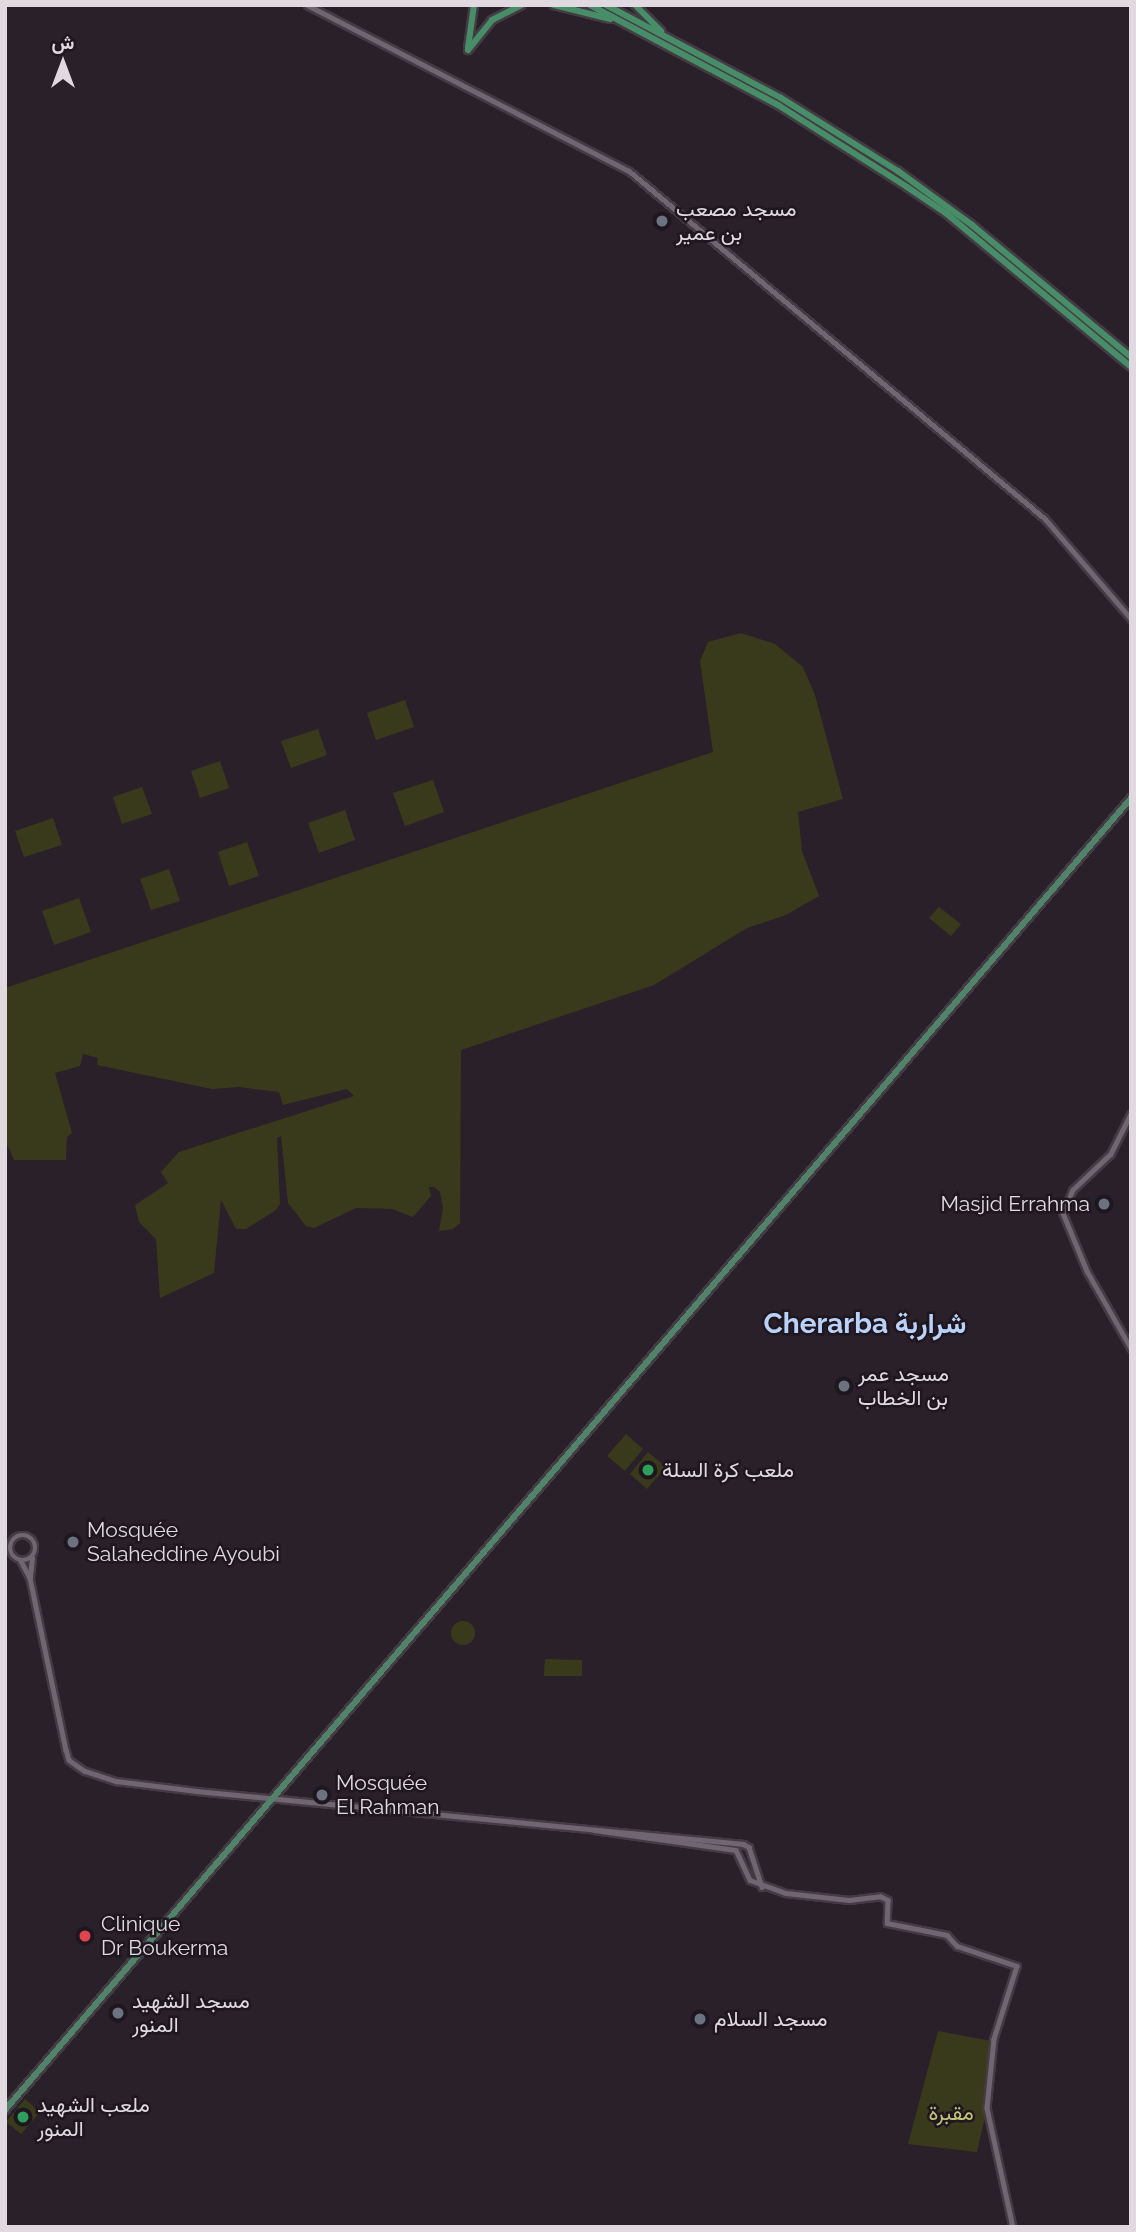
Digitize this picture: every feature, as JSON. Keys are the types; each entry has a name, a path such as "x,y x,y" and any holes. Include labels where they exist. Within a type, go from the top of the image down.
{"highway":[{"path":"474,5 468,50 492,20 522,5"},
{"path":"554,5 628,26"},
{"path":"590,5 778,105 907,187 947,214 1131,367"},
{"path":"606,5 805,112 898,171 972,225 1131,357"},
{"path":"635,5 680,44"}],"main road":[{"path":"307,5 629,171 1045,519 1131,620"},
{"path":"5,2110 97,1998 275,1797 1131,798"}],"street":[{"path":"1131,1114 1111,1154 1073,1189 1063,1213 1076,1247 1131,1348"},
{"path":"30,1578 35,1541 20,1535 10,1548 30,1578 66,1750 76,1767 127,1783 743,1844 749,1846 762,1887"},
{"path":"21,1561 32,1557"},
{"path":"593,1829 736,1850 750,1880 762,1887 849,1900 880,1896 888,1900 887,1923 947,1935 957,1946 1017,1966 994,2039 987,2108 1013,2227"}],"green space":[{"path":"741,633 775,644 803,667 815,695 843,799 798,812 802,851 819,896 786,915 747,928 654,985 461,1050 460,1223 453,1229 439,1231 443,1208 440,1192 434,1187 429,1187 431,1196 413,1217 392,1209 356,1208 314,1228 306,1226 288,1203 281,1136 277,1138 280,1204 276,1210 246,1229 236,1229 221,1200 214,1273 160,1298 156,1239 139,1222 135,1205 168,1183 161,1172 179,1152 354,1096 347,1089 283,1105 279,1092 239,1087 212,1089 97,1065 98,1058 83,1054 80,1066 55,1073 72,1133 67,1137 66,1160 14,1160 5,1140 5,988 713,752 700,661 708,642"},
{"path":"405,700 414,727 376,740 367,713"},
{"path":"318,729 327,755 291,768 281,741"},
{"path":"220,761 229,788 200,798 191,771"},
{"path":"433,780 444,812 405,826 393,793"},
{"path":"142,787 152,814 122,824 113,797"},
{"path":"345,810 355,840 319,853 308,823"},
{"path":"53,818 62,845 24,857 15,831"},
{"path":"247,842 259,876 229,886 218,852"},
{"path":"169,869 180,901 151,910 140,879"},
{"path":"79,898 91,932 54,945 42,911"},
{"path":"939,907 961,924 951,936 929,918"},
{"name":"ملعب كرة السلة","path":"626,1434 643,1449 625,1471 607,1456"},
{"name":"ملعب كرة السلة","path":"648,1452 666,1467 647,1489 630,1474"},
{"path":"463,1621 472,1624 475,1633 472,1642 463,1645 454,1642 451,1633 454,1624"},
{"path":"545,1659 582,1660 582,1676 544,1676"},
{"name":"مقبرة","path":"938,2031 991,2041 987,2108 977,2152 908,2144"},
{"name":"ملعب الشهيد المنور","path":"25,2099 40,2112 21,2134 6,2122"}],"place":[{"name":"مسجد مصعب بن عمير","path":"662,221"},
{"name":"Masjid Errahma","path":"1104,1204"},
{"name":"مسجد عمر بن الخطاب","path":"844,1386"},
{"name":"ملعب كرة السلة","path":"648,1470"},
{"name":"Mosquée Salaheddine Ayoubi","path":"73,1542"},
{"name":"Mosquée El Rahman","path":"322,1795"},
{"name":"Clinique Dr Boukerma","path":"85,1936"},
{"name":"مسجد الشهيد المنور","path":"118,2013"},
{"name":"مسجد السلام","path":"700,2019"},
{"name":"ملعب الشهيد المنور","path":"23,2117"}],"district":[{"name":"Cherarba شراربة","path":"865,1324"}]}
